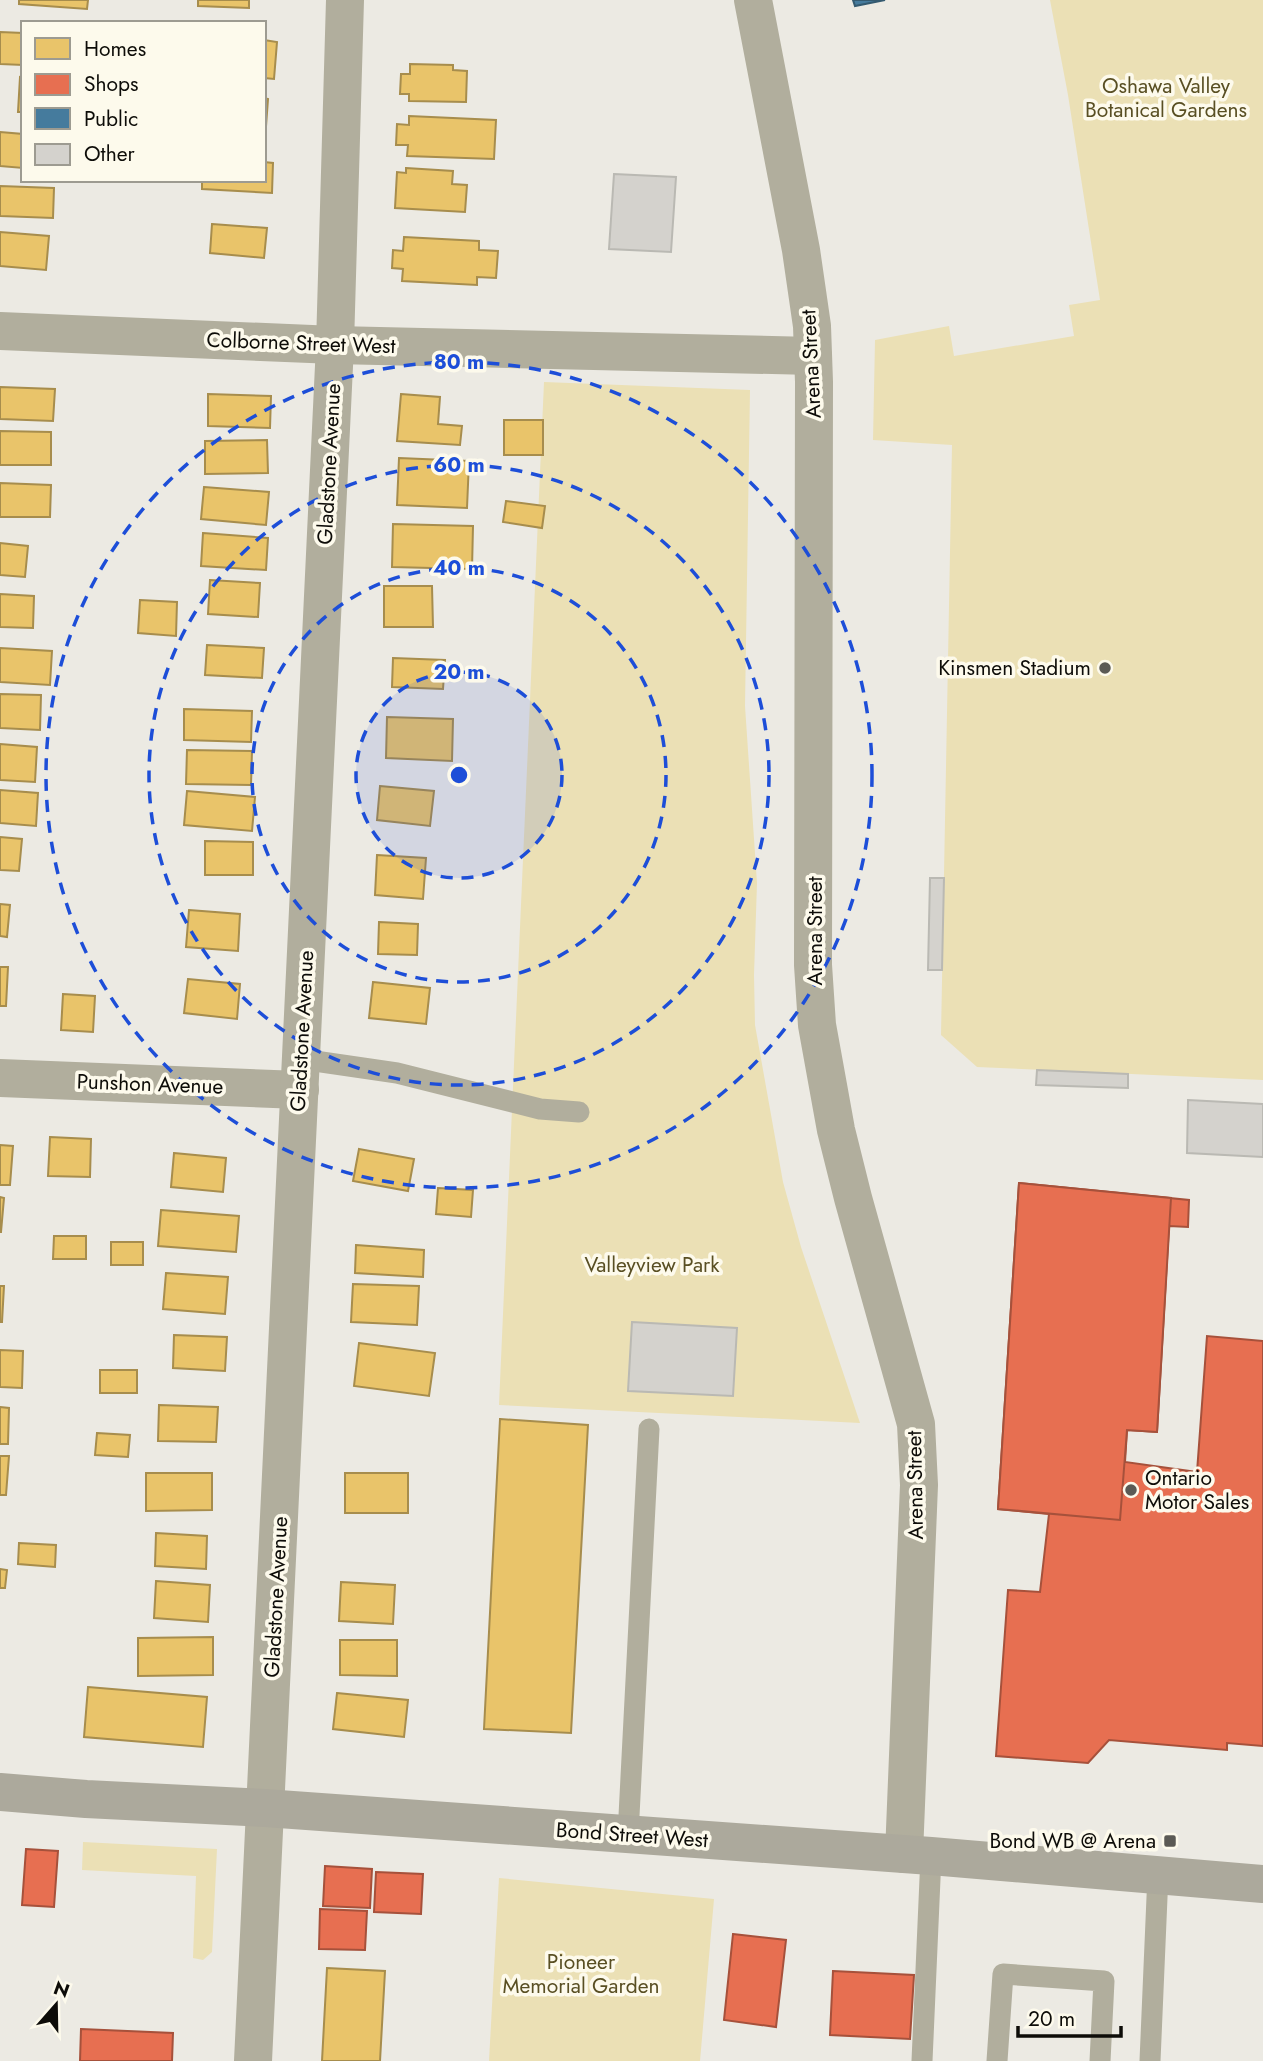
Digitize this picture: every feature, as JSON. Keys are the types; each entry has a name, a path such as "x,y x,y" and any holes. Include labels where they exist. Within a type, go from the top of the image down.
{"main road":[{"name":"Bond Street West","path":"0,1792 265,1808 917,1855 1263,1884"}],"street":[{"name":"Gladstone Avenue","path":"253,2061 335,345 345,0"},
{"name":"Arena Street","path":"753,0 802,250 812,326 813,965 817,1025 836,1130 916,1424 919,1485 917,1855"},
{"name":"Colborne Street West","path":"0,331 335,345 813,356"},
{"name":"Punshon Avenue","path":"0,1078 300,1075"}],"lane":[{"path":"300,1075 397,1073 540,1109 579,1112"},
{"path":"628,1835 649,1429"},
{"path":"917,1855 922,2061"},
{"path":"1150,2061 1158,1874"},
{"path":"997,2061 1003,1973 1104,1981 1100,2061"}],"green space":[{"name":"Kinsmen Stadium","path":"1050,0 1263,0 1263,1080 977,1067 941,1035 952,445 873,440 875,340 949,326 954,356 1074,336 1069,305 1100,300 1068,95"},
{"name":"Valleyview Park","path":"544,382 750,390 745,706 757,883 755,1025 783,1182 801,1247 860,1423 499,1405"},
{"path":"83,1842 217,1849 212,1952 203,1960 193,1958 196,1876 82,1870"},
{"name":"Pioneer Memorial Garden","path":"499,1878 714,1899 700,2061 489,2061"}],"building: Homes":[{"path":"19,0 88,0 87,9 19,4"},
{"path":"198,0 249,0 249,8 198,6"},
{"path":"0,32 21,33 21,65 0,64"},
{"path":"266,40 277,42 274,79 266,78"},
{"path":"410,64 453,65 453,70 467,71 466,102 409,101 409,94 400,94 401,74 410,74"},
{"path":"20,77 21,112 18,112"},
{"path":"409,116 496,120 494,159 407,156 408,145 396,145 397,124 409,125"},
{"path":"0,132 21,134 21,168 0,166"},
{"path":"266,162 273,163 272,193 202,189 202,182 266,182"},
{"path":"406,168 453,171 452,184 467,185 465,212 395,208 397,172 406,173"},
{"path":"0,186 54,188 53,218 0,216"},
{"path":"212,224 267,228 264,258 210,253"},
{"path":"0,232 49,236 46,270 0,266"},
{"path":"404,237 479,241 479,250 498,251 496,278 477,277 477,285 402,281 403,269 392,268 393,250 403,251"},
{"path":"0,387 55,389 53,421 0,419"},
{"path":"208,394 271,396 270,428 208,426"},
{"path":"401,394 440,397 438,424 462,426 460,445 397,441"},
{"path":"504,420 543,420 543,455 504,455"},
{"path":"0,431 51,432 51,465 0,465"},
{"path":"267,440 268,473 205,474 205,441"},
{"path":"399,458 469,461 467,508 397,505"},
{"path":"0,483 51,485 50,517 0,517"},
{"path":"204,487 269,492 266,525 201,519"},
{"path":"506,501 545,506 542,528 503,522"},
{"path":"393,524 473,526 472,569 392,567"},
{"path":"203,533 268,538 266,570 201,566"},
{"path":"0,543 28,546 25,577 0,575"},
{"path":"210,580 260,583 258,617 208,614"},
{"path":"384,586 432,586 433,627 384,627"},
{"path":"0,594 34,596 33,628 0,627"},
{"path":"140,600 177,602 176,636 138,633"},
{"path":"207,645 264,648 262,678 205,675"},
{"path":"0,648 52,651 50,685 0,682"},
{"path":"393,658 445,660 443,689 392,687"},
{"path":"0,694 41,695 40,730 0,728"},
{"path":"184,709 252,711 251,742 184,740"},
{"path":"387,717 453,719 452,761 386,758"},
{"path":"0,744 37,747 35,782 0,780"},
{"path":"187,750 252,751 251,785 186,784"},
{"path":"380,786 434,791 430,826 377,820"},
{"path":"0,790 38,793 36,826 0,823"},
{"path":"187,791 255,797 252,831 184,825"},
{"path":"0,837 22,839 19,871 0,870"},
{"path":"205,841 253,842 253,875 205,875"},
{"path":"377,855 426,858 423,899 375,895"},
{"path":"0,904 10,905 7,937 0,936"},
{"path":"189,910 240,914 238,951 186,947"},
{"path":"379,922 418,924 417,955 378,954"},
{"path":"0,967 8,967 6,1006 0,1006"},
{"path":"188,979 240,984 237,1019 184,1013"},
{"path":"373,982 430,988 426,1024 369,1018"},
{"path":"63,994 95,996 93,1032 61,1030"},
{"path":"50,1137 91,1139 90,1177 48,1176"},
{"path":"0,1145 13,1146 10,1185 0,1185"},
{"path":"359,1149 414,1159 408,1191 353,1181"},
{"path":"174,1153 226,1158 223,1192 171,1187"},
{"path":"438,1188 473,1190 471,1217 436,1214"},
{"path":"0,1197 4,1198 1,1232 0,1232"},
{"path":"161,1210 239,1216 236,1252 158,1246"},
{"path":"54,1236 86,1236 86,1259 53,1259"},
{"path":"111,1242 143,1242 143,1265 111,1265"},
{"path":"356,1245 424,1250 423,1277 355,1273"},
{"path":"166,1273 228,1277 225,1314 163,1309"},
{"path":"353,1284 419,1286 417,1325 351,1322"},
{"path":"0,1286 4,1286 2,1322 0,1322"},
{"path":"174,1335 227,1337 225,1371 173,1368"},
{"path":"359,1343 435,1353 429,1396 354,1386"},
{"path":"0,1350 23,1351 22,1388 0,1387"},
{"path":"100,1370 137,1370 137,1393 100,1393"},
{"path":"159,1405 218,1407 216,1442 158,1441"},
{"path":"0,1407 9,1408 8,1444 0,1444"},
{"path":"500,1419 588,1425 571,1733 484,1729"},
{"path":"97,1433 130,1435 128,1457 95,1455"},
{"path":"0,1456 9,1456 6,1495 0,1495"},
{"path":"146,1473 212,1473 212,1510 146,1511"},
{"path":"345,1473 408,1473 408,1513 345,1513"},
{"path":"156,1533 207,1536 206,1569 155,1566"},
{"path":"19,1543 56,1545 55,1567 18,1564"},
{"path":"0,1569 7,1570 5,1588 0,1588"},
{"path":"156,1581 210,1585 208,1622 154,1618"},
{"path":"341,1582 395,1585 393,1624 339,1621"},
{"path":"213,1637 213,1675 138,1676 138,1638"},
{"path":"340,1640 397,1640 397,1676 340,1675"},
{"path":"88,1687 207,1697 203,1747 84,1737"},
{"path":"337,1693 408,1700 404,1737 333,1729"},
{"path":"327,1968 385,1971 380,2061 322,2061"}],"building: Shops":[{"name":"Ontario Motor Sales","path":"1019,1183 1189,1200 1188,1227 1169,1226 1157,1432 1127,1430 1125,1462 1197,1472 1207,1336 1263,1341 1263,1746 1227,1743 1227,1750 1109,1740 1088,1763 996,1756 1008,1590 1040,1592 1049,1514 998,1509"},
{"path":"1019,1183 1171,1198 1157,1432 1127,1430 1120,1520 998,1509"},
{"path":"26,1849 58,1851 54,1907 22,1905"},
{"path":"325,1866 372,1869 370,1908 323,1906"},
{"path":"376,1872 423,1874 421,1914 374,1912"},
{"path":"320,1909 367,1911 365,1950 319,1949"},
{"path":"733,1934 786,1940 776,2027 724,2020"},
{"path":"833,1971 914,1975 910,2039 830,2035"},
{"path":"81,2029 173,2033 172,2061 80,2061"}],"building: Public":[{"path":"853,0 885,0 855,6"}],"building: Other":[{"path":"614,174 676,177 671,252 609,249"},
{"path":"930,878 944,878 942,970 928,970"},
{"path":"1037,1070 1128,1074 1128,1088 1036,1085"},
{"path":"1188,1100 1263,1104 1263,1157 1187,1153"},
{"path":"632,1322 737,1328 733,1396 628,1391"}],"place":[{"name":"Kinsmen Stadium","path":"1105,668"},
{"name":"Ontario Motor Sales","path":"1131,1490"},
{"name":"Bond WB @ Arena","path":"1170,1841"}],"park label":[{"name":"Oshawa Valley Botanical Gardens","path":"1166,98"}]}
